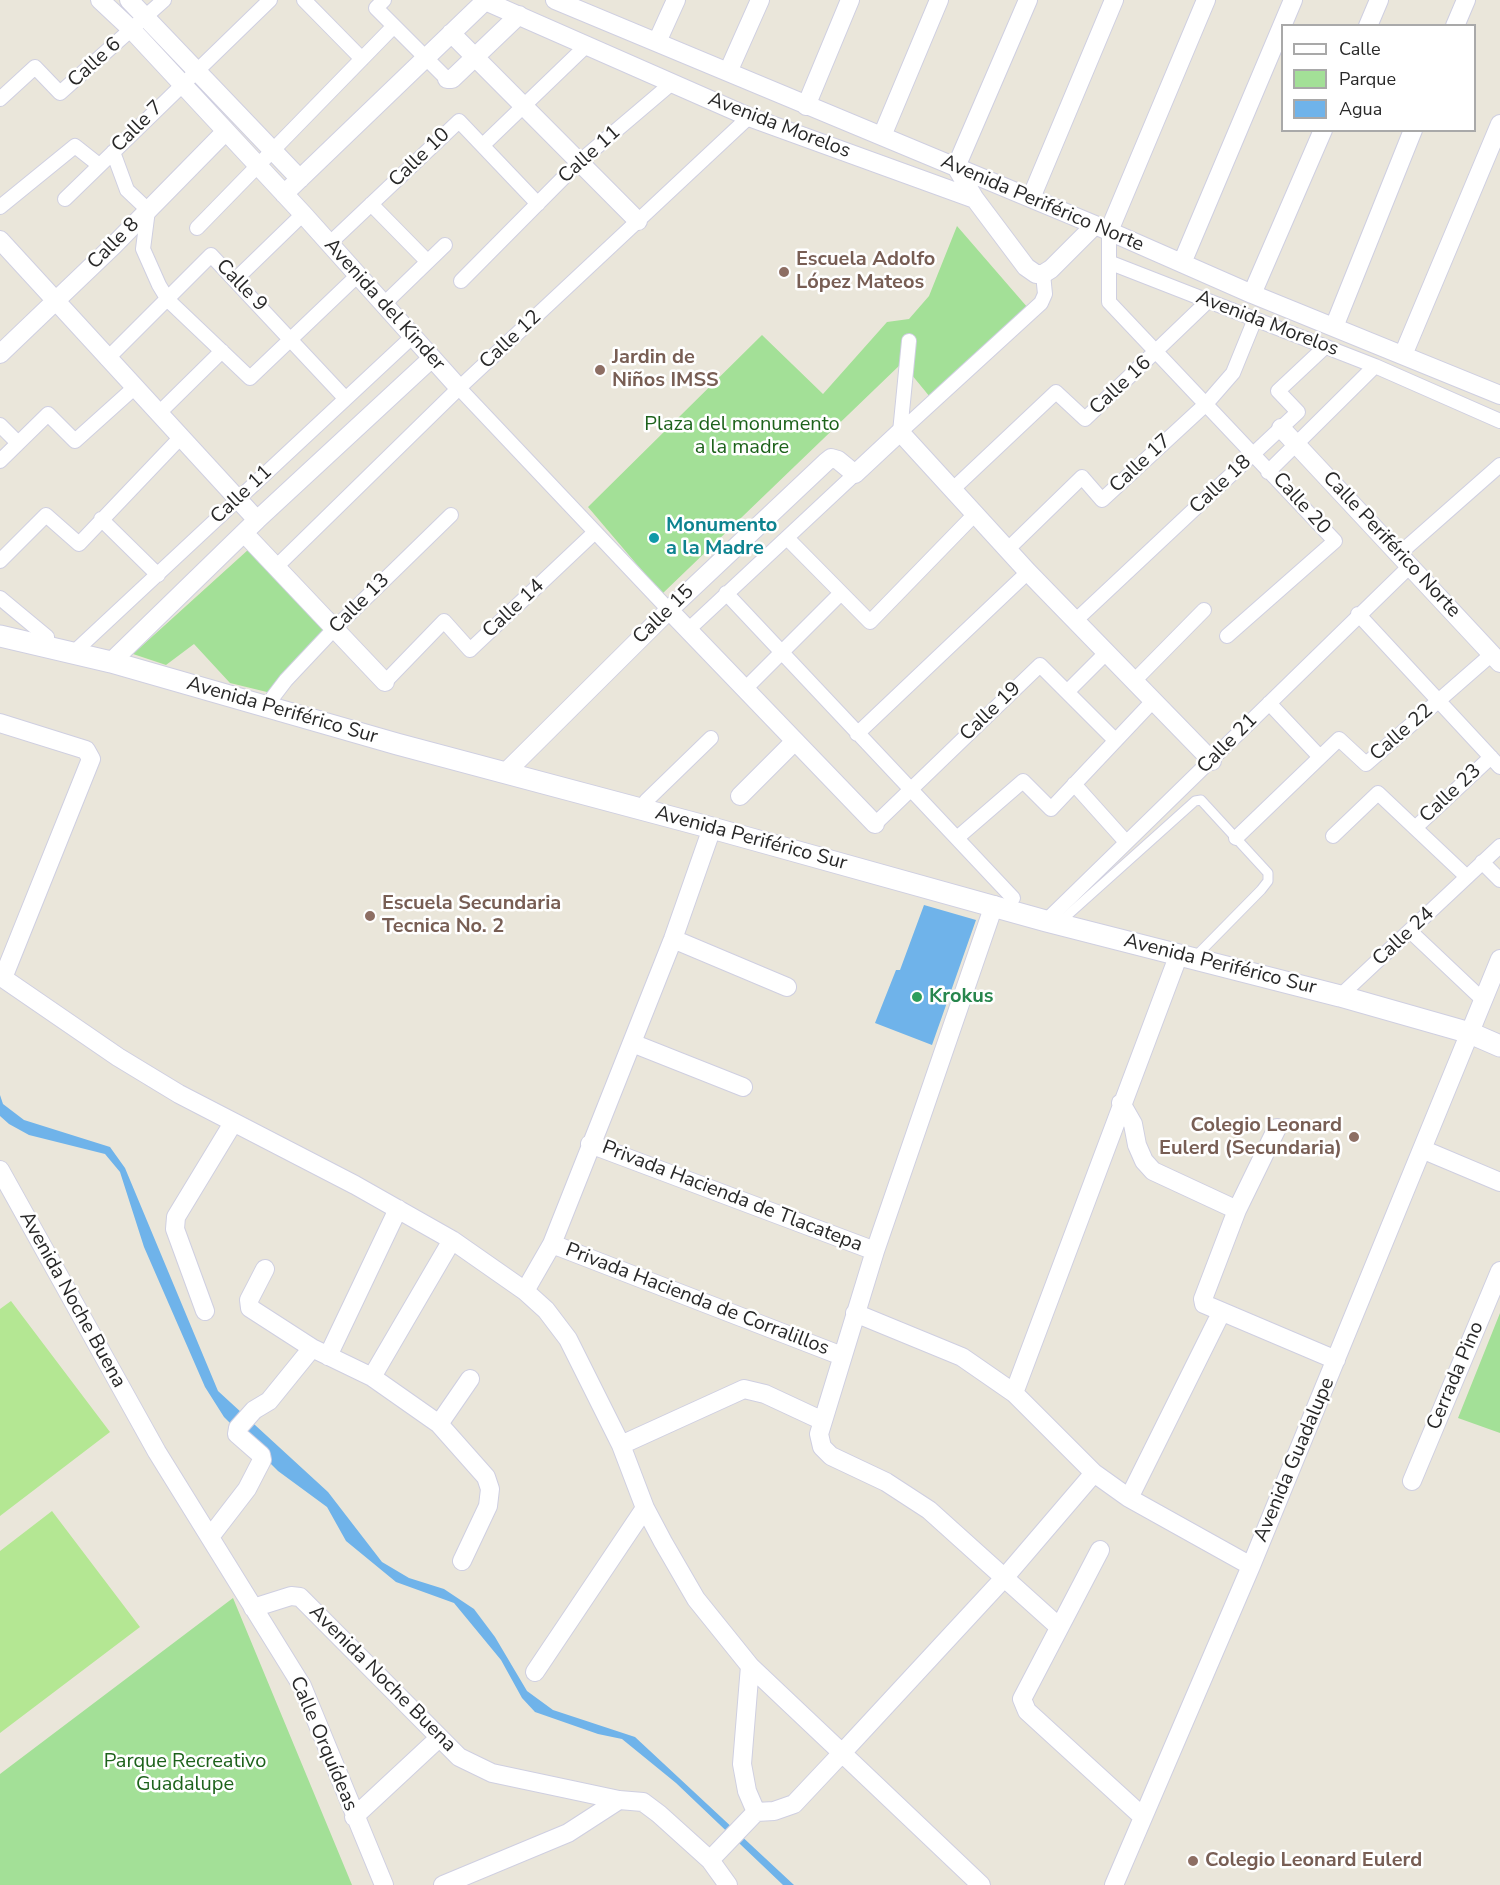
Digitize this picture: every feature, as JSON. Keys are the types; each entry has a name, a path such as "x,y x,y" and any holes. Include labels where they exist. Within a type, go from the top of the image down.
{"street":[{"name":"Avenida del Kinder","path":"100,0 132,30 303,214 431,359 669,610"},
{"path":"129,0 300,179"},
{"name":"Calle 6","path":"0,99 35,67 60,93 164,0"},
{"name":"Calle 7","path":"0,207 75,146 99,165 270,0"},
{"path":"304,0 362,59"},
{"path":"384,0 376,8 447,79 452,79 476,58 519,15"},
{"path":"284,194 484,0"},
{"name":"Avenida Morelos","path":"484,0 749,117 975,199"},
{"path":"555,0 587,6"},
{"path":"657,42 676,0"},
{"path":"728,72 760,0"},
{"path":"806,106 850,0"},
{"path":"882,136 939,0"},
{"path":"1028,0 956,167 975,199 1026,267 1036,274 1043,274 1102,228 1206,0"},
{"path":"1030,198 1114,0"},
{"path":"1283,24 1293,0"},
{"path":"1369,24 1379,0"},
{"path":"1456,24 1466,0"},
{"name":"Avenida Periférico Norte","path":"587,6 657,42 806,106 1102,228 1252,294 1500,395"},
{"path":"197,228 394,26"},
{"path":"1182,263 1281,28"},
{"path":"451,33 638,221"},
{"name":"Calle 10","path":"329,244 459,121 483,145 587,45"},
{"name":"Calle 11","path":"461,281 579,162 672,83"},
{"name":"Calle 12","path":"276,567 459,388 749,117"},
{"path":"1403,355 1500,124"},
{"name":"Calle 8","path":"0,354 226,131"},
{"path":"1252,294 1322,132"},
{"path":"1334,327 1412,132"},
{"path":"483,145 538,204"},
{"path":"112,152 127,190 148,210 143,249 168,300 250,378 357,276"},
{"path":"65,199 99,165"},
{"path":"371,204 427,261"},
{"path":"236,279 303,214"},
{"path":"1102,228 1111,263 1109,302 1268,472"},
{"path":"0,240 238,499 251,526 276,567 385,682"},
{"path":"383,305 445,245"},
{"name":"Calle 9","path":"107,359 211,255 236,279 345,398"},
{"name":"Avenida Morelos","path":"1111,263 1375,366 1420,388 1500,421"},
{"path":"688,630 1041,303 1045,294 1043,274"},
{"name":"Calle 16","path":"953,489 1056,392 1085,419 1157,353 1208,301"},
{"name":"Calle 17","path":"1008,549 1082,477 1102,500 1206,404 1233,373 1256,320"},
{"name":"Calle 11","path":"72,654 412,337"},
{"path":"909,341 900,432 1028,572 1212,761"},
{"name":"Calle 18","path":"1075,621 1298,412 1278,391 1325,346"},
{"path":"158,414 222,351"},
{"path":"111,662 251,526 431,359"},
{"name":"Calle 20","path":"1227,636 1335,541 1268,472 1375,366"},
{"path":"1420,388 1434,367"},
{"path":"0,461 48,414 75,441 134,388"},
{"path":"0,425 17,442"},
{"name":"Calle Periférico Norte","path":"1281,428 1496,659"},
{"path":"0,561 46,515 80,544 101,519 180,438"},
{"name":"Calle 15","path":"506,772 669,610 826,462 831,458 838,460 855,474"},
{"name":"Calle 21","path":"1052,922 1126,842 1212,761 1358,614 1404,560 1500,465"},
{"path":"787,538 870,622 976,513"},
{"name":"Calle 13","path":"273,697 334,629 451,515"},
{"path":"101,519 158,575"},
{"name":"Calle 14","path":"385,682 444,621 470,650 595,532"},
{"path":"857,734 1028,572"},
{"path":"726,593 957,838 1003,902 875,1251 819,1434 822,1447 831,1456 909,1494 1059,1627"},
{"path":"745,689 840,594"},
{"path":"0,598 47,637 48,648"},
{"path":"669,610 875,824"},
{"path":"1134,681 1204,610"},
{"path":"1358,614 1495,762"},
{"name":"Avenida Periférico Sur","path":"0,636 111,662 397,744 712,828 1003,902 1052,922 1340,996 1470,1033 1500,1046"},
{"path":"1106,653 1067,692 1115,740"},
{"name":"Calle 22","path":"1236,838 1339,739 1366,764 1438,702 1496,659"},
{"name":"Calle 19","path":"875,824 1040,665 1067,692"},
{"path":"957,838 1023,781 1051,809 1153,701"},
{"path":"1269,703 1319,756"},
{"path":"0,723 86,750 91,759 1,977 118,1057 233,1123 398,1209 452,1240 525,1291 546,1310 568,1340 621,1445 645,1508 696,1599 750,1666 981,1885"},
{"path":"646,801 711,738"},
{"path":"740,796 795,741"},
{"name":"Calle 23","path":"1333,836 1378,793 1415,828 1495,762"},
{"path":"1074,784 1126,842"},
{"path":"525,1291 552,1244 673,939 712,828"},
{"path":"1415,828 1467,877"},
{"name":"Calle 24","path":"1340,996 1411,932 1500,846"},
{"path":"1482,862 1500,880"},
{"path":"1411,932 1483,1000"},
{"path":"673,939 787,987"},
{"path":"1014,1393 1121,1103 1187,955"},
{"name":"Avenida Guadalupe","path":"1114,1885 1251,1566 1424,1150 1500,959"},
{"path":"632,1043 743,1087"},
{"path":"1121,1103 1133,1124 1137,1145 1144,1161 1153,1171 1237,1210"},
{"path":"205,1311 175,1229 176,1218 233,1123"},
{"path":"1277,1128 1237,1210 1203,1299 1204,1305 1336,1360"},
{"name":"Privada Hacienda de Tlacatepa","path":"590,1144 875,1251"},
{"path":"1424,1150 1500,1182"},
{"name":"Avenida Noche Buena","path":"0,1170 157,1452 253,1608 291,1596 300,1597 459,1757 492,1773 619,1800 643,1802 710,1860 728,1885"},
{"path":"210,1536 247,1489 262,1460 261,1455 237,1434 244,1422 320,1352 398,1209"},
{"path":"372,1377 452,1240"},
{"name":"Privada Hacienda de Corralillos","path":"552,1244 842,1356"},
{"path":"266,1269 249,1300 250,1308 320,1352 372,1377 439,1424 486,1477 490,1489 488,1506 462,1561"},
{"name":"Cerrada Pino","path":"1412,1481 1500,1271"},
{"path":"855,1313 962,1357 1014,1393 1094,1473 1129,1498 1251,1566"},
{"path":"1129,1498 1221,1313"},
{"path":"439,1424 470,1379"},
{"path":"621,1445 744,1389 765,1394 823,1421"},
{"path":"710,1860 750,1818 794,1804 1005,1577 1094,1473"},
{"path":"535,1672 645,1508"},
{"path":"1100,1550 1023,1692 1023,1706 1143,1817"},
{"name":"Calle Orquídeas","path":"253,1608 302,1686 384,1885"},
{"path":"750,1666 742,1764 750,1818"},
{"path":"354,1816 439,1738"},
{"path":"443,1885 568,1833 619,1800"}],"lane":[{"path":"1052,922 1195,801 1201,800 1266,868 1268,881 1187,955"}],"green space":[{"name":"Plaza del monumento a la madre","path":"957,226 1028,308 930,397 902,363 662,594 588,507 762,335 823,394 887,322 909,319 929,296"},
{"path":"249,549 326,630 271,693 230,683 194,644 166,665 133,654"},
{"path":"11,1301 110,1432 0,1516 0,1309"},
{"path":"1500,1313 1500,1433 1458,1418"},
{"path":"52,1511 140,1627 0,1733 0,1551"},
{"name":"Parque Recreativo Guadalupe","path":"233,1598 352,1885 0,1885 0,1774"}],"water":[{"name":"Krokus","path":"924,905 976,920 932,1045 875,1023 896,970 900,970"},
{"path":"0,1095 3,1104 24,1120 110,1147 125,1168 218,1391 328,1492 382,1562 409,1578 444,1589 474,1609 495,1637 527,1691 553,1710 635,1737 794,1885 783,1885 676,1783 622,1739 598,1734 535,1712 522,1698 501,1660 454,1603 396,1582 346,1541 327,1507 278,1471 224,1417 205,1387 144,1247 120,1172 105,1154 29,1135 9,1124 0,1116"}],"place":[{"name":"Escuela Adolfo López Mateos","path":"784,272"},
{"name":"Jardin de Niños IMSS","path":"600,370"},
{"name":"Monumento a la Madre","path":"654,538"},
{"name":"Escuela Secundaria Tecnica No. 2","path":"370,916"},
{"name":"Krokus","path":"917,997"},
{"name":"Colegio Leonard Eulerd (Secundaria)","path":"1354,1137"},
{"name":"Colegio Leonard Eulerd","path":"1193,1861"}]}
